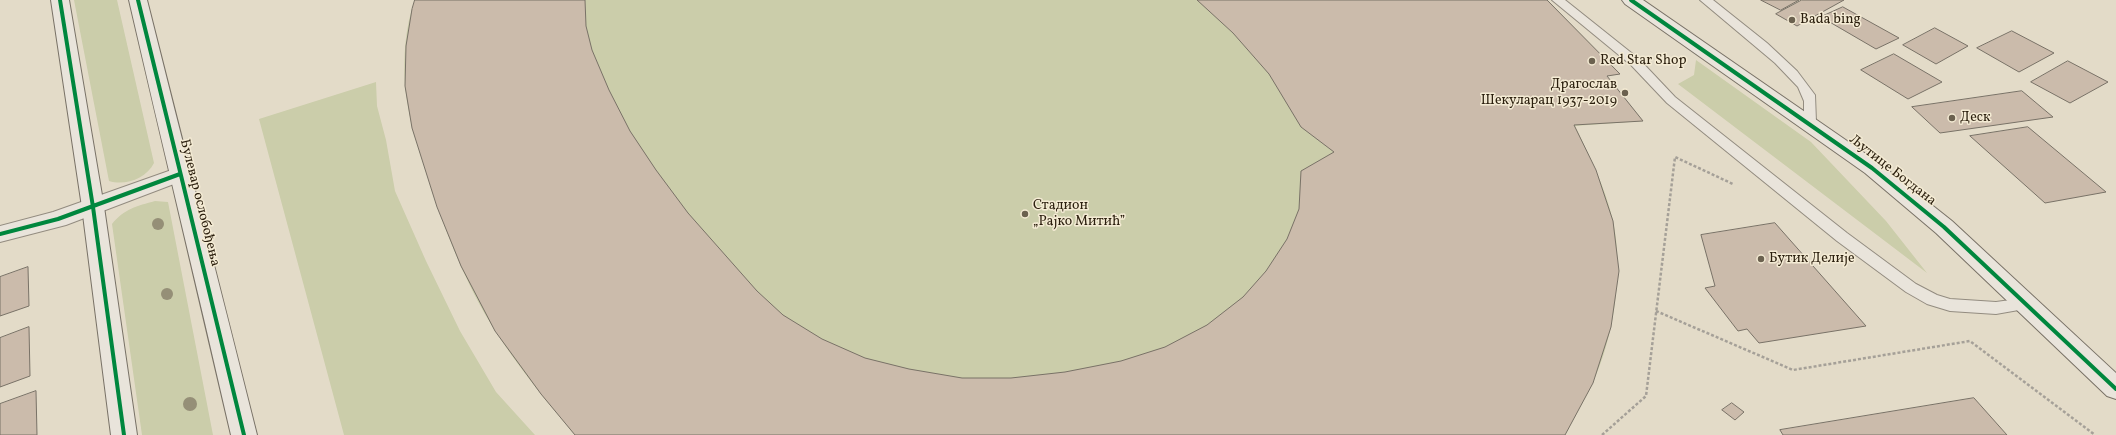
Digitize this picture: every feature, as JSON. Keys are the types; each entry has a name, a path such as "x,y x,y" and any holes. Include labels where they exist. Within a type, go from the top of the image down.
{"main road":[{"path":"60,0 93,207 124,435"},
{"name":"Булевар ослобођења","path":"138,0 180,174 193,219 244,435"},
{"name":"Љутице Богдана","path":"1631,0 1810,122 1903,192 1944,227 2116,388"},
{"path":"0,234 58,219 180,174"}],"lane":[{"path":"1558,0 1635,62 1672,100 1842,237 1911,288 1932,300 1950,305 1996,308 2025,304"},
{"path":"1706,0 1789,69 1805,85 1810,96 1810,122"}],"path":[{"path":"1602,435 1646,396 1676,157 1738,187"},
{"path":"1656,311 1792,370 1970,342 2095,435"}],"green space":[{"path":"74,0 117,0 154,163 146,173 128,182 122,183 109,181"},
{"name":"Стадион „Рајко Митић”","path":"415,0 1547,0 1620,74 1607,76 1643,121 1575,126 1597,172 1606,196 1613,221 1616,240 1617,282 1615,304 1606,346 1600,366 1592,384 1565,435 575,435 514,359 496,332 465,275 448,235 413,131 408,109 404,65 407,32"},
{"path":"1696,60 1811,142 1886,221 1927,273 1678,84 1694,75"},
{"path":"376,82 377,106 386,140 395,191 426,261 460,331 496,392 535,435 344,435 259,119"},
{"path":"155,201 168,202 213,435 142,435 112,224 126,211"}],"building":[{"path":"415,0 585,0 586,26 592,50 609,90 630,131 656,170 688,213 757,291 783,315 822,339 865,358 909,369 962,378 1011,378 1065,372 1121,361 1165,347 1207,325 1243,297 1266,271 1287,239 1299,209 1301,171 1334,152 1301,127 1269,74 1233,33 1197,0 1547,0 1620,74 1607,76 1643,121 1574,125 1596,170 1613,221 1619,271 1611,327 1593,383 1565,435 575,435 541,394 495,331 461,266 437,207 412,128 405,86 406,46 412,9"},
{"path":"1761,0 1799,0 1781,10"},
{"path":"1802,0 1844,0 1797,26 1776,14"},
{"path":"1843,7 1899,38 1876,49 1821,17"},
{"path":"1935,28 1968,46 1936,64 1903,45"},
{"path":"2012,31 2054,53 2019,72 1977,48"},
{"path":"1894,54 1942,82 1908,99 1861,70"},
{"path":"2068,61 2108,82 2070,103 2031,82"},
{"path":"2022,91 2053,117 1940,133 1912,107"},
{"path":"2028,127 2106,192 2045,203 1970,136"},
{"path":"1775,223 1866,326 1759,343 1747,329 1738,331 1705,288 1715,286 1701,235"},
{"path":"28,267 29,306 0,316 0,277"},
{"path":"29,327 30,376 0,387 0,338"},
{"path":"36,391 37,435 0,435 0,404"},
{"path":"1974,398 2007,435 1783,435 1780,430"},
{"path":"1732,403 1744,412 1735,420 1722,410"}],"cycle path":[{"path":"60,0 93,207 124,435"},
{"path":"138,0 172,142 193,219 244,435"},
{"path":"1631,0 1872,168 1944,227 2116,389"},
{"path":"0,234 58,219 180,174"}],"place":[{"name":"Bada bing","path":"1792,20"},
{"name":"Red Star Shop","path":"1592,61"},
{"name":"Драгослав Шекуларац 1937-2019","path":"1625,93"},
{"name":"Деск","path":"1952,118"},
{"name":"Стадион „Рајко Митић”","path":"1025,214"},
{"name":"Бутик Делије","path":"1761,259"}]}
